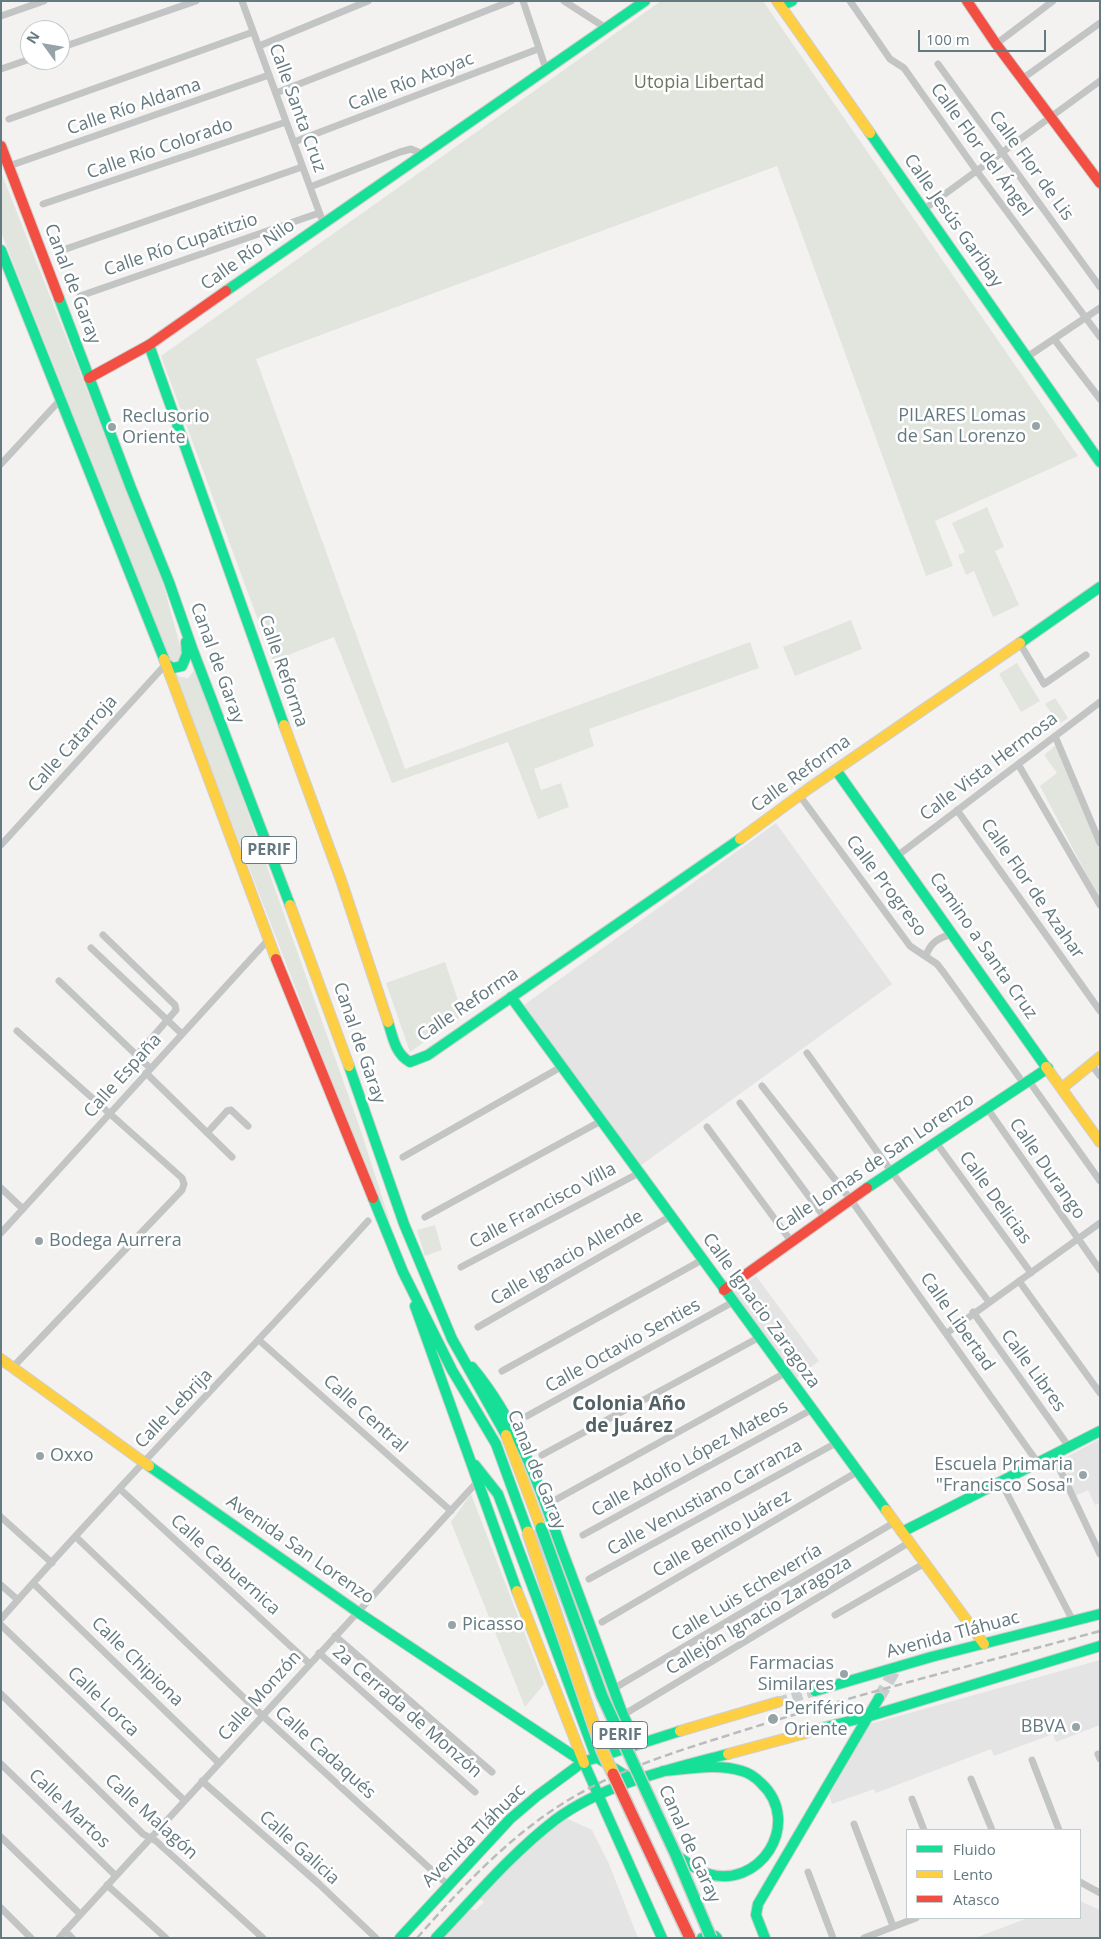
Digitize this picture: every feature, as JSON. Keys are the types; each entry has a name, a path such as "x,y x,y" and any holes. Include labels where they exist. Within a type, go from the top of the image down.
{"main road":[{"name":"Calle Río Nilo","path":"89,378 149,345 321,219 423,154 645,1"},
{"path":"779,4 792,1"},
{"path":"967,1 996,44 1100,183"},
{"name":"Calle Jesús Garibay","path":"779,4 1100,462"},
{"name":"Canal de Garay","path":"1,146 169,582 329,1008 395,1199 426,1279 457,1350 505,1432 602,1696 676,1854 711,1938"},
{"name":"Canal de Garay","path":"1,250 166,664 268,940 403,1272 469,1458 482,1480 504,1558 583,1762 662,1938"},
{"name":"Calle Reforma","path":"149,345 306,788 341,880 397,1050 402,1058 410,1062 428,1055 1100,587"},
{"path":"166,664 173,668 182,666 186,659 188,649 181,618"},
{"name":"Camino a Santa Cruz","path":"836,770 1100,1142"},
{"name":"Calle Ignacio Zaragoza","path":"511,997 758,1338 984,1644"},
{"path":"1062,1088 1095,1061"},
{"name":"Calle Lomas de San Lorenzo","path":"724,1290 891,1171 1048,1068"},
{"name":"Canal de Garay","path":"403,1272 452,1370 496,1444 602,1750 690,1938"},
{"path":"457,1350 485,1381 512,1424 526,1454 623,1715 632,1733 641,1742"},
{"name":"Avenida San Lorenzo","path":"1,1359 359,1613 583,1762"},
{"path":"902,1532 1100,1431"},
{"path":"482,1480 498,1494 596,1757 633,1780"},
{"name":"Avenida Tláhuac","path":"815,1691 930,1657 1100,1614"},
{"path":"822,1728 870,1716 1100,1646"},
{"path":"572,1692 586,1700 599,1698 612,1685"},
{"path":"765,1938 756,1915 758,1904 879,1698"},
{"name":"Avenida Tláhuac","path":"400,1938 510,1819 537,1796 583,1762 641,1742 778,1702"},
{"path":"436,1938 530,1841 556,1819 599,1794 633,1780 663,1771 806,1732"},
{"path":"663,1771 740,1770 756,1778 772,1795 779,1816 775,1845 759,1865 739,1875 718,1876 704,1872 676,1854"},
{"path":"702,1938 715,1936 717,1938"}],"street":[{"path":"1,16 44,1"},
{"path":"70,45 196,1"},
{"name":"Calle Santa Cruz","path":"242,1 321,219"},
{"path":"258,46 368,1"},
{"path":"276,93 511,1"},
{"path":"523,1 546,69"},
{"path":"564,1 606,28"},
{"name":"Calle Flor del Ángel","path":"850,1 890,59 904,68 976,170 1100,337"},
{"path":"996,44 1053,1"},
{"path":"1022,79 1100,24"},
{"path":"9,119 253,32"},
{"name":"Calle Río Atoyac","path":"294,142 538,49"},
{"path":"1,69 20,62"},
{"name":"Calle Flor de Lis","path":"938,64 1100,287"},
{"name":"Calle Río Aldama","path":"9,166 269,75"},
{"path":"923,210 1100,81"},
{"name":"Calle Río Colorado","path":"43,204 286,122"},
{"path":"310,187 400,152 411,149 423,154"},
{"path":"60,251 302,167"},
{"name":"Calle Río Cupatitzio","path":"80,296 321,219"},
{"path":"1027,357 1100,308"},
{"path":"1054,339 1100,399"},
{"path":"1,464 61,399"},
{"path":"1020,642 1044,684 1086,655"},
{"name":"Calle Catarroja","path":"1,845 166,664"},
{"name":"Calle Vista Hermosa","path":"897,856 1100,702"},
{"path":"1055,736 1100,843"},
{"path":"1018,764 1100,905"},
{"name":"Calle Progreso","path":"800,796 910,946 937,964 1100,1181"},
{"name":"Calle Flor de Azahar","path":"958,810 1100,1011"},
{"path":"926,956 934,942 953,934"},
{"path":"103,935 176,1005 176,1010 137,1055"},
{"name":"Calle España","path":"1,1233 268,940"},
{"path":"91,948 182,1034"},
{"path":"59,981 137,1055 148,1071 232,1157"},
{"path":"13,1367 182,1190 184,1184 182,1178 17,1031"},
{"path":"807,1053 988,1302"},
{"path":"1095,1061 1100,1076"},
{"path":"402,1157 561,1067"},
{"name":"Calle Libertad","path":"762,1086 851,1200 1038,1463"},
{"path":"740,1103 824,1217"},
{"name":"Calle Durango","path":"987,1108 1100,1270"},
{"path":"207,1133 227,1111 231,1110 248,1126"},
{"path":"425,1217 601,1121"},
{"path":"707,1127 791,1241"},
{"name":"Calle Delicias","path":"935,1141 1031,1273"},
{"name":"Calle Francisco Villa","path":"461,1267 638,1173"},
{"path":"1,1188 23,1209"},
{"name":"Calle Ignacio Allende","path":"478,1327 670,1216"},
{"name":"Calle Lebrija","path":"1,1619 144,1462 260,1341 368,1221"},
{"path":"947,1333 973,1312 1100,1223"},
{"path":"502,1371 702,1260"},
{"path":"1019,1281 1100,1393"},
{"name":"Calle Octavio Senties","path":"527,1416 733,1302"},
{"name":"Calle Libres","path":"973,1312 1069,1447"},
{"path":"542,1455 758,1338"},
{"name":"Calle Central","path":"260,1341 452,1510"},
{"path":"556,1499 784,1373"},
{"name":"Calle Adolfo López Mateos","path":"583,1535 812,1410"},
{"name":"Calle Venustiano Carranza","path":"589,1579 836,1443"},
{"path":"1053,1455 1100,1554"},
{"name":"Calle Benito Juárez","path":"602,1622 857,1472"},
{"name":"Calle Monzón","path":"59,1938 335,1636 359,1613 452,1510 482,1480"},
{"path":"1002,1482 1072,1621"},
{"name":"Calle Cabuernica","path":"120,1490 310,1664"},
{"path":"1,1517 52,1563"},
{"name":"Calle Luis Echeverría","path":"612,1685 895,1522"},
{"name":"Calle Cadaqués","path":"76,1537 263,1716 448,1885"},
{"name":"Callejón Ignacio Zaragoza","path":"623,1715 910,1542"},
{"path":"835,1615 925,1562"},
{"name":"Calle Chipiona","path":"33,1583 219,1763"},
{"path":"1,1585 18,1600"},
{"name":"Calle Lorca","path":"1,1626 184,1800"},
{"path":"335,1636 492,1772"},
{"name":"2a Cerrada de Monzón","path":"319,1654 475,1792"},
{"name":"Calle Malagón","path":"1,1694 143,1834 156,1841 263,1938"},
{"path":"1032,1760 1059,1829"},
{"name":"Calle Martos","path":"1,1764 115,1875"},
{"path":"971,1779 992,1829"},
{"name":"Calle Galicia","path":"202,1781 319,1884 376,1938"},
{"path":"912,1799 924,1829"},
{"path":"854,1824 893,1926"},
{"path":"1,1836 80,1914"},
{"path":"808,1872 833,1938"},
{"path":"1081,1883 1100,1893"},
{"path":"107,1885 166,1938"},
{"path":"1,1908 31,1938"},
{"path":"864,1938 913,1919"},
{"path":"65,1931 72,1938"}],"shaded area":[{"path":"776,823 892,984 640,1166 524,1005"},
{"path":"756,1276 819,1361 795,1379 731,1294"},
{"name":"Escuela Primaria \"Francisco Sosa\"","path":"1100,1439 1100,1503 1095,1505 1088,1490 1075,1496 1059,1461"},
{"path":"1100,1660 1100,1725 1056,1742 1053,1734 994,1756 991,1749 876,1793 874,1789 832,1804 829,1795 870,1724"},
{"path":"566,1818 592,1830 609,1864 638,1938 444,1938 470,1909 476,1910 484,1902 479,1898 516,1858 547,1831"},
{"path":"1081,1901 1100,1910 1100,1938 975,1938 1025,1919 1081,1919"}],"green space":[{"name":"Utopia Libertad","path":"661,1 763,1 1078,456 935,521 953,566 926,576 777,166 256,359 405,769 750,642 759,668 589,729 594,746 534,769 541,790 561,783 569,807 538,819 508,742 392,783 334,637 273,661 161,356"},
{"path":"1,172 163,583 183,657 179,661 171,661 166,650 1,232"},
{"path":"987,507 1004,547 995,551 1019,605 993,617 974,571 966,575 958,555 965,552 952,523"},
{"path":"851,620 862,649 795,676 783,647"},
{"path":"1017,663 1040,701 1021,712 999,674"},
{"path":"195,664 361,1131 391,1225 352,1134 173,671 180,677 188,678 193,672"},
{"path":"1055,698 1068,718 1059,724 1045,704"},
{"path":"1056,745 1100,851 1100,900 1040,786 1057,773 1044,755"},
{"path":"445,962 463,1015 410,1052 386,983"},
{"path":"435,1225 442,1250 425,1256 417,1230"},
{"path":"471,1494 544,1684 525,1707 451,1522"}],"tunnel":[{"path":"879,1698 896,1668"},
{"path":"778,1702 815,1691"},
{"path":"806,1733 822,1728"}],"railway":[{"path":"417,1938 488,1862 527,1829 570,1799 635,1767 792,1715 1100,1631"}],"traffic: fast":[{"path":"226,291 645,1"},
{"path":"781,6 792,1"},
{"path":"870,133 1100,462"},
{"path":"1,250 164,659"},
{"path":"59,298 169,582 192,648 290,905"},
{"path":"149,345 284,725"},
{"path":"1020,643 1100,587"},
{"path":"166,664 173,668 182,666 187,654 186,642"},
{"path":"836,770 1046,1067"},
{"path":"388,1022 395,1045 405,1059 410,1062 428,1055 740,839"},
{"path":"511,997 886,1510"},
{"path":"349,1066 404,1224 452,1339 506,1435"},
{"path":"867,1188 1048,1068"},
{"path":"373,1198 403,1272 452,1370 496,1444 528,1532"},
{"path":"415,1306 517,1591"},
{"path":"472,1367 502,1409 525,1454 545,1502 623,1715 632,1733 641,1742"},
{"path":"902,1532 1100,1431"},
{"path":"475,1465 498,1494 596,1757 633,1780"},
{"path":"149,1466 359,1613 583,1762"},
{"path":"541,1528 602,1696 676,1855 711,1938"},
{"path":"815,1691 931,1657 1100,1614"},
{"path":"822,1728 870,1716 1100,1646"},
{"path":"765,1938 756,1915 758,1904 879,1698"},
{"path":"400,1938 510,1819 537,1796 583,1762 680,1731"},
{"path":"436,1938 523,1847 574,1807 638,1779 728,1754"},
{"path":"584,1763 662,1938"},
{"path":"663,1771 723,1767 745,1772 759,1781 773,1799 778,1817 776,1834 769,1850 758,1863 743,1873 725,1876 705,1873 676,1855"},
{"path":"702,1938 715,1936 717,1938"}],"traffic: slow":[{"path":"777,1 870,133"},
{"path":"740,839 808,789 1020,643"},
{"path":"164,659 276,959"},
{"path":"284,725 341,880 388,1022"},
{"path":"290,905 349,1066"},
{"path":"1062,1088 1100,1057"},
{"path":"1046,1067 1100,1142"},
{"path":"1,1359 149,1466"},
{"path":"506,1435 541,1528"},
{"path":"886,1510 984,1644"},
{"path":"528,1532 602,1750 613,1774"},
{"path":"517,1591 584,1763"},
{"path":"680,1731 778,1702"},
{"path":"728,1754 806,1733"}],"traffic: jam":[{"path":"967,1 996,44 1100,183"},
{"path":"1,146 59,298"},
{"path":"89,378 149,345 226,291"},
{"path":"276,959 373,1198"},
{"path":"724,1290 867,1188"},
{"path":"613,1774 690,1938"}],"place":[{"name":"PILARES Lomas de San Lorenzo","path":"1036,426"},
{"name":"Reclusorio Oriente","path":"112,427"},
{"name":"Bodega Aurrera","path":"39,1241"},
{"name":"Oxxo","path":"40,1456"},
{"name":"Escuela Primaria \"Francisco Sosa\"","path":"1083,1475"},
{"name":"Picasso","path":"452,1625"},
{"name":"Farmacias Similares","path":"844,1674"},
{"name":"Periférico Oriente","path":"773,1719"},
{"name":"BBVA","path":"1076,1727"}],"district":[{"name":"Colonia Año de Juárez","path":"629,1416"}]}
